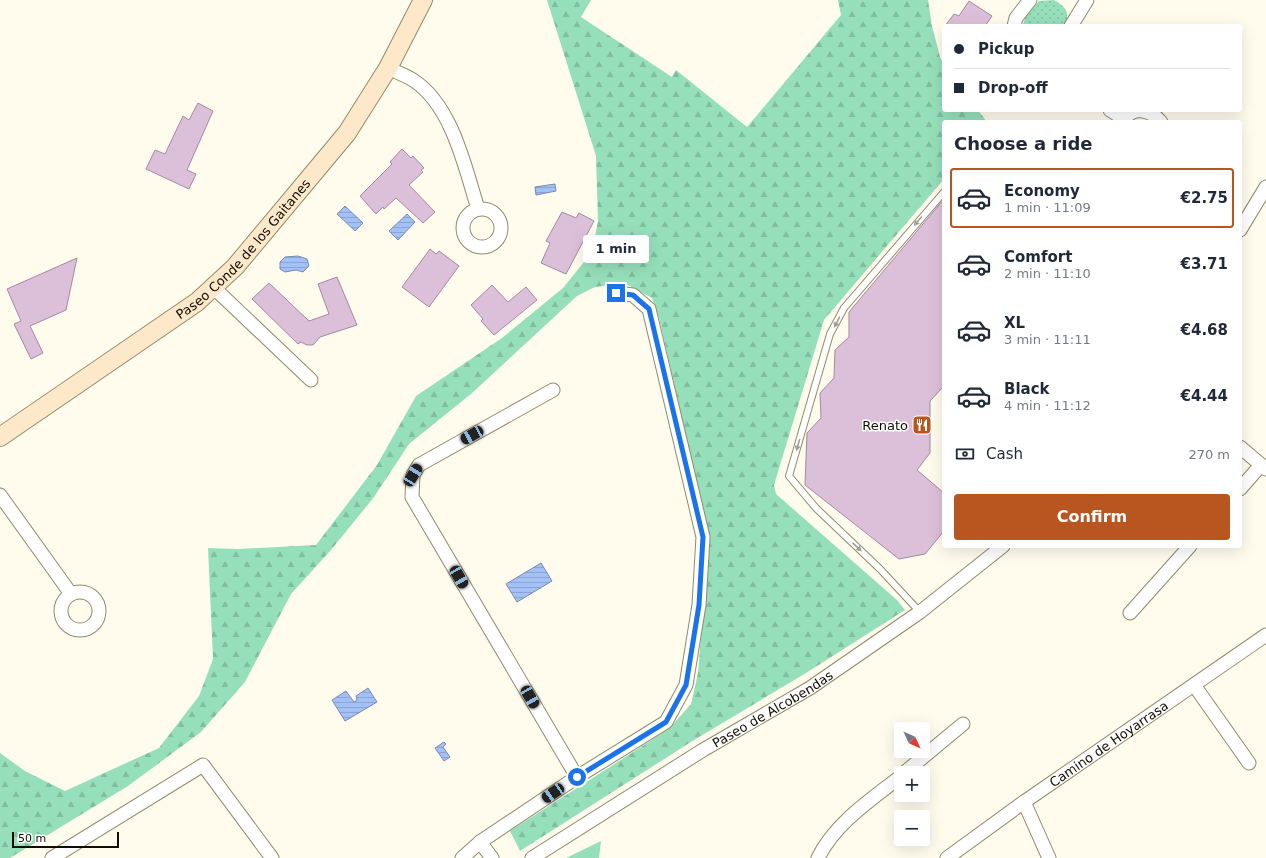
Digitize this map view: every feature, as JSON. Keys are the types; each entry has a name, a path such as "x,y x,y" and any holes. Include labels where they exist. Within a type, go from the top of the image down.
{"street":[{"name":"Paseo Conde de los Gaitanes","path":"0,437 197,302 235,267 347,133 388,68 423,0"},
{"path":"1014,24 1016,18 1030,0"},
{"path":"1072,24 1084,1"},
{"path":"388,68 413,80 428,93 447,120 458,143 478,209"},
{"path":"1113,112 1123,120"},
{"path":"1125,120 1134,112"},
{"path":"1150,112 1156,115 1160,120"},
{"path":"1242,227 1266,187"},
{"path":"213,287 311,380"},
{"path":"462,858 480,842 577,777 666,722 686,685 699,605 703,537 649,309 633,295 616,293"},
{"path":"553,390 419,465 413,475 412,497 577,777"},
{"path":"1242,449 1263,467 1242,487"},
{"path":"0,495 71,594"},
{"name":"Paseo de Alcobendas","path":"532,858 703,750 810,688 920,612 1000,548"},
{"path":"1130,613 1188,548"},
{"name":"Camino de Hoyarrasa","path":"948,858 1024,802 1266,635"},
{"path":"1194,685 1249,763"},
{"path":"912,766 963,724"},
{"path":"52,858 203,765 272,858"},
{"path":"818,858 824,845 841,825 894,782"},
{"path":"1024,802 1049,858"},
{"path":"480,842 492,858"}],"lane":[{"path":"920,612 880,569 816,508 789,476 830,334 844,308 942,194"}],"green space":[{"path":"547,0 591,0 581,17 672,77 676,70 747,127 841,15 838,0 928,0 932,26 942,60 942,112 980,112 986,120 942,120 942,181 824,320 774,485 776,494 897,600 905,610 806,673 694,740 520,851 510,831 669,729 691,704 698,673 709,538 659,317 652,298 624,283 595,287 577,296 471,394 409,444 374,497 331,550 291,594 245,682 201,732 128,786 10,858 0,858 0,753 25,771 65,791 159,748 199,696 213,659 208,548 238,549 316,545 377,465 416,396 502,338 563,288 592,252 598,221 596,156"},
{"path":"1054,0 1062,5 1067,13 1066,24 1024,24 1027,15 1039,1"},
{"path":"601,841 599,858 566,858"}],"water":[{"path":"555,184 556,191 536,195 535,187"},
{"path":"345,206 363,223 355,231 337,214"},
{"path":"407,214 415,222 398,240 389,231"},
{"path":"298,256 307,259 309,266 303,272 296,270 285,272 280,269 280,262 285,257"},
{"path":"541,563 552,581 517,602 506,584"},
{"path":"368,688 377,702 345,721 332,700 346,691 354,702 357,700 356,696"},
{"path":"444,742 446,744 443,747 450,757 444,761 435,748"}],"building":[{"path":"969,1 992,16 986,24 946,24 954,14 959,16"},
{"path":"198,103 213,111 187,170 196,174 189,189 146,169 155,150 165,154 183,116 189,120"},
{"path":"402,149 411,158 413,156 424,168 421,170 423,172 409,185 435,212 423,223 396,198 376,214 360,196 392,164 390,162"},
{"path":"942,201 942,388 930,401 930,453 917,470 942,491 942,533 925,554 899,559 805,485 807,433 821,418 820,393 834,378 835,350 849,337 849,312"},
{"path":"562,212 576,218 579,213 594,221 566,274 541,263 550,243 546,241"},
{"path":"430,249 436,254 439,251 459,266 429,307 402,287"},
{"path":"77,258 66,310 30,326 43,353 31,359 14,324 21,321 7,289"},
{"path":"337,277 357,325 320,337 313,345 307,345 301,342 298,344 252,299 269,283 309,321 329,314 318,284"},
{"path":"492,285 508,302 526,287 537,300 494,335 481,321 483,319 471,305"}],"place":[{"name":"Renato","path":"922,425"}],"route":[{"path":"577,777 666,722 686,685 699,605 703,537 649,309 633,295 616,293"}]}
